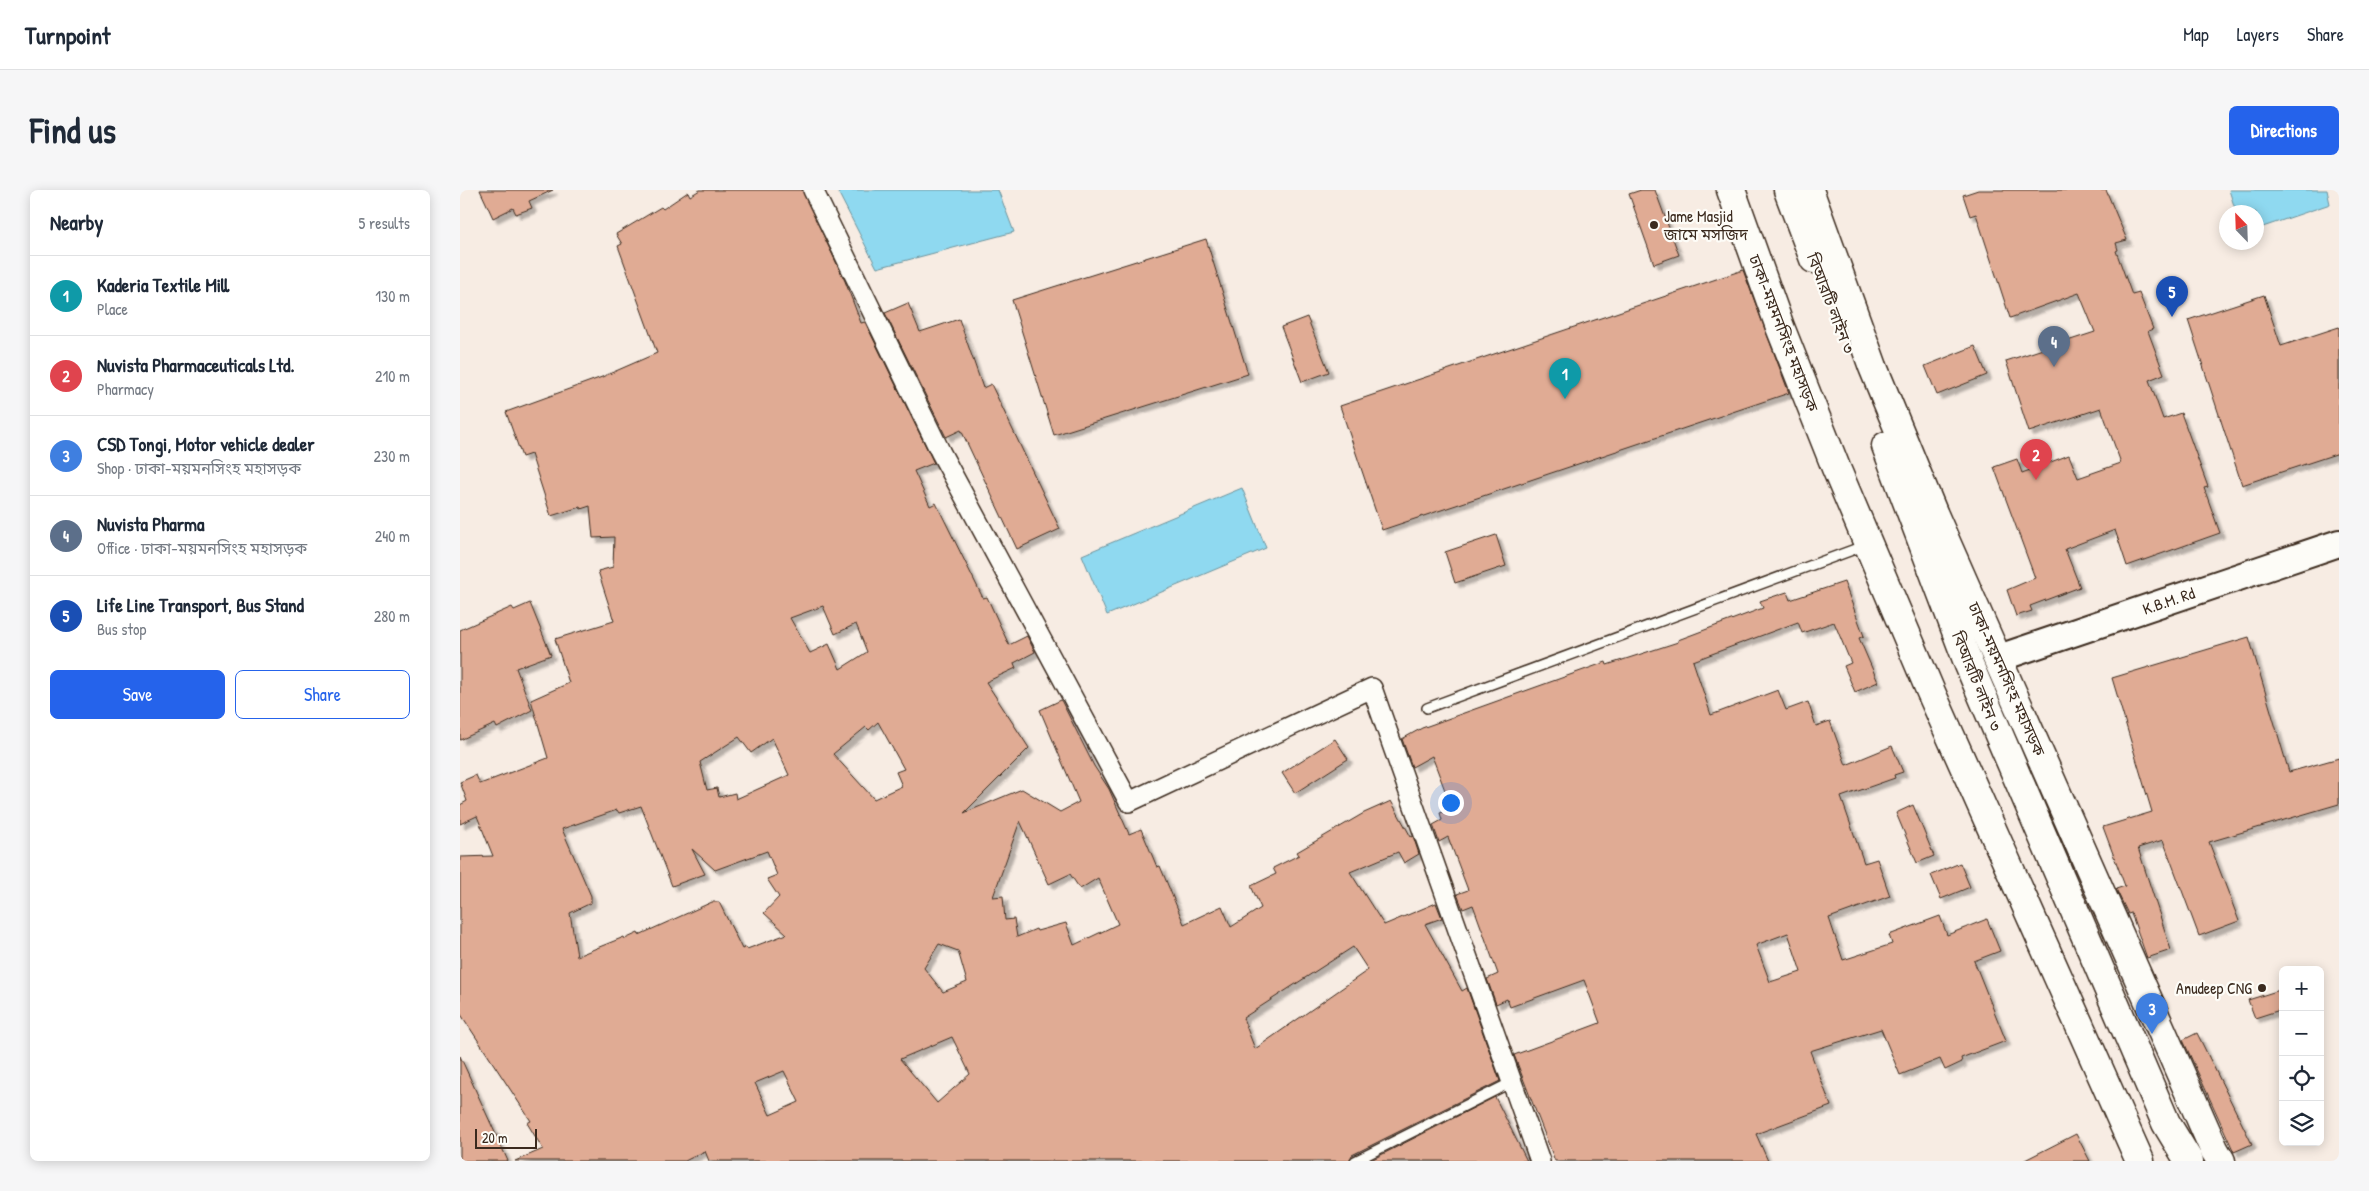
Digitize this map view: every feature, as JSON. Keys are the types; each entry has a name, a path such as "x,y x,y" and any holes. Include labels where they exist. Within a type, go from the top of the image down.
{"highway":[{"name":"ঢাকা-ময়মনসিংহ মহাসড়ক","path":"1731,190 1780,328 1869,544 1934,698 2140,1161"},
{"name":"বিআরটি লাইন ৩","path":"1788,190 1969,665 2166,1123 2189,1161"},
{"name":"ঢাকা-ময়মনসিংহ মহাসড়ক","path":"1809,190 1873,368 1934,515 1999,658 2206,1131 2221,1161"}],"street":[{"path":"812,190 941,453 1129,802 1372,688 1540,1161"},
{"name":"K.B.M. Rd","path":"1999,658 2339,543"}],"lane":[{"path":"1427,708 1869,544"},
{"path":"1355,1161 1512,1082"}],"water":[{"path":"837,190 998,190 1014,232 877,268"},
{"path":"2229,190 2327,190 2330,204 2264,227 2264,205 2234,205"},
{"path":"1242,488 1266,548 1107,615 1082,555"}],"building":[{"path":"480,190 553,190 529,201 532,208 516,214 513,208 493,218"},
{"path":"700,190 802,190 845,281 861,323 865,322 934,463 914,471 930,506 936,503 983,598 987,597 1009,645 1027,636 1035,652 1014,663 1016,668 986,682 1029,748 964,813 1022,789 1060,812 1079,802 1040,710 1061,700 1094,766 1109,789 1129,834 1141,829 1157,867 1160,866 1184,924 1222,906 1231,927 1261,908 1251,886 1276,874 1273,868 1299,855 1297,852 1364,813 1391,801 1411,837 1413,836 1419,854 1404,863 1398,852 1350,872 1384,925 1436,903 1442,918 1425,924 1462,991 1467,988 1500,1081 1352,1155 1349,1161 709,1161 705,1151 685,1161 515,1161 543,1149 527,1123 531,1121 460,1013 460,857 493,856 477,816 460,824 460,805 467,801 460,782 476,775 480,784 548,758 531,700 569,683 555,639 614,621 598,571 613,567 614,537 593,538 590,506 581,509 580,507 551,516 531,454 522,457 506,412 602,377 657,353 618,246 622,244 616,234 661,207 663,209 688,192 690,196","holes":["823,606 835,634 856,624 867,652 840,669 829,644 810,653 790,618","878,722 904,769 896,772 902,786 874,799 833,754 866,727 869,730","739,737 751,753 772,738 789,775 736,799 735,793 719,797 717,788 707,790 700,762","641,806 672,886 705,874 692,849 715,870 767,851 777,875 767,879 779,897 764,913 787,934 747,949 746,947 742,949 719,902 712,902 639,935 638,933 625,939 624,937 577,956 570,913 591,903 591,896 562,829 617,810 619,813","1020,821 1049,884 1070,874 1080,889 1098,878 1118,924 1074,945 1066,923 1037,931 1036,929 1017,937 1014,919 1005,920 1003,896 993,897","939,944 958,951 967,982 943,992 924,968","1353,947 1368,970 1255,1049 1243,1018","952,1037 970,1074 937,1103 900,1059","784,1071 799,1102 770,1115 755,1083"]},
{"name":"Jame Masjid জামে মসজিদ","path":"1641,190 1655,190 1679,255 1654,264 1629,194"},
{"path":"1978,190 2106,190 2127,240 2116,243 2118,250 2116,251 2132,295 2139,293 2153,329 2148,331 2164,374 2149,380 2163,419 2181,413 2208,487 2204,488 2220,533 2127,566 2115,530 2065,549 2080,587 2030,606 2032,611 2016,616 2007,590 2035,578 1994,467 2017,459 2022,473 2069,455 2078,478 2121,463 2101,408 2029,432 2006,361 2095,332 2079,293 2010,318 1976,214 1970,216 1963,195"},
{"path":"1206,239 1248,374 1054,435 1012,300"},
{"path":"1743,270 1789,393 1382,530 1340,406"},
{"path":"2264,295 2281,346 2339,327 2339,453 2242,485 2188,320"},
{"path":"908,303 920,332 959,319 983,388 991,384 1060,529 1017,549 961,430 946,437 885,313"},
{"path":"1307,317 1329,372 1302,382 1281,327"},
{"path":"1975,346 1987,375 1937,395 1925,366"},
{"path":"1496,535 1506,566 1455,583 1445,552"},
{"path":"1844,582 1864,636 1859,638 1878,682 1855,692 1844,666 1851,663 1834,622 1802,633 1798,622 1693,661 1711,715 1778,690 1786,710 1808,702 1816,726 1830,721 1846,765 1892,746 1903,772 1894,775 1895,778 1841,797 1864,863 1877,859 1890,896 1829,918 1843,960 1892,944 1889,935 1940,916 1947,935 1987,919 2000,951 1974,961 2006,1041 1961,1058 1962,1062 1945,1070 1940,1059 1900,1075 1881,1029 1810,1051 1831,1106 1756,1134 1768,1161 1555,1161 1514,1055 1600,1023 1584,980 1510,1007 1507,999 1496,1004 1487,979 1498,974 1473,905 1463,909 1457,894 1468,890 1448,837 1439,842 1433,825 1442,820 1440,813 1452,809 1432,756 1412,767 1402,739 1422,728 1606,662 1607,665 1678,642 1678,640 1763,608 1760,601 1787,592 1790,600","holes":["1788,933 1801,972 1770,982 1756,945"]},
{"path":"530,603 551,655 516,668 532,710 497,728 495,724 460,740 460,630 512,607 514,610"},
{"path":"2249,637 2289,772 2339,758 2339,804 2209,842 2239,921 2199,936 2163,840 2138,848 2171,950 2147,958 2131,913 2128,914 2116,889 2125,886 2103,827 2152,812 2112,678"},
{"path":"1335,739 1348,759 1295,793 1282,773"},
{"path":"1913,805 1934,856 1917,863 1896,813"},
{"path":"1960,863 1970,887 1941,899 1931,875"},
{"path":"2279,990 2279,1010 2255,1018 2248,1000"},
{"path":"2197,1033 2252,1144 2234,1152 2183,1040"},
{"path":"460,1056 481,1102 508,1161 460,1161"},
{"path":"1495,1097 1527,1161 1369,1161"},
{"path":"2076,1134 2090,1161 2023,1161"}],"place":[{"name":"Jame Masjid জামে মসজিদ","path":"1654,225"},
{"name":"Life Line Transport, Bus Stand","path":"2172,317"},
{"name":"Nuvista Pharma","path":"2054,367"},
{"name":"Kaderia Textile Mill","path":"1565,399"},
{"name":"Nuvista Pharmaceuticals Ltd.","path":"2036,480"},
{"name":"Anudeep CNG","path":"2262,988"},
{"name":"CSD Tongi, Motor vehicle dealer","path":"2152,1034"}]}
